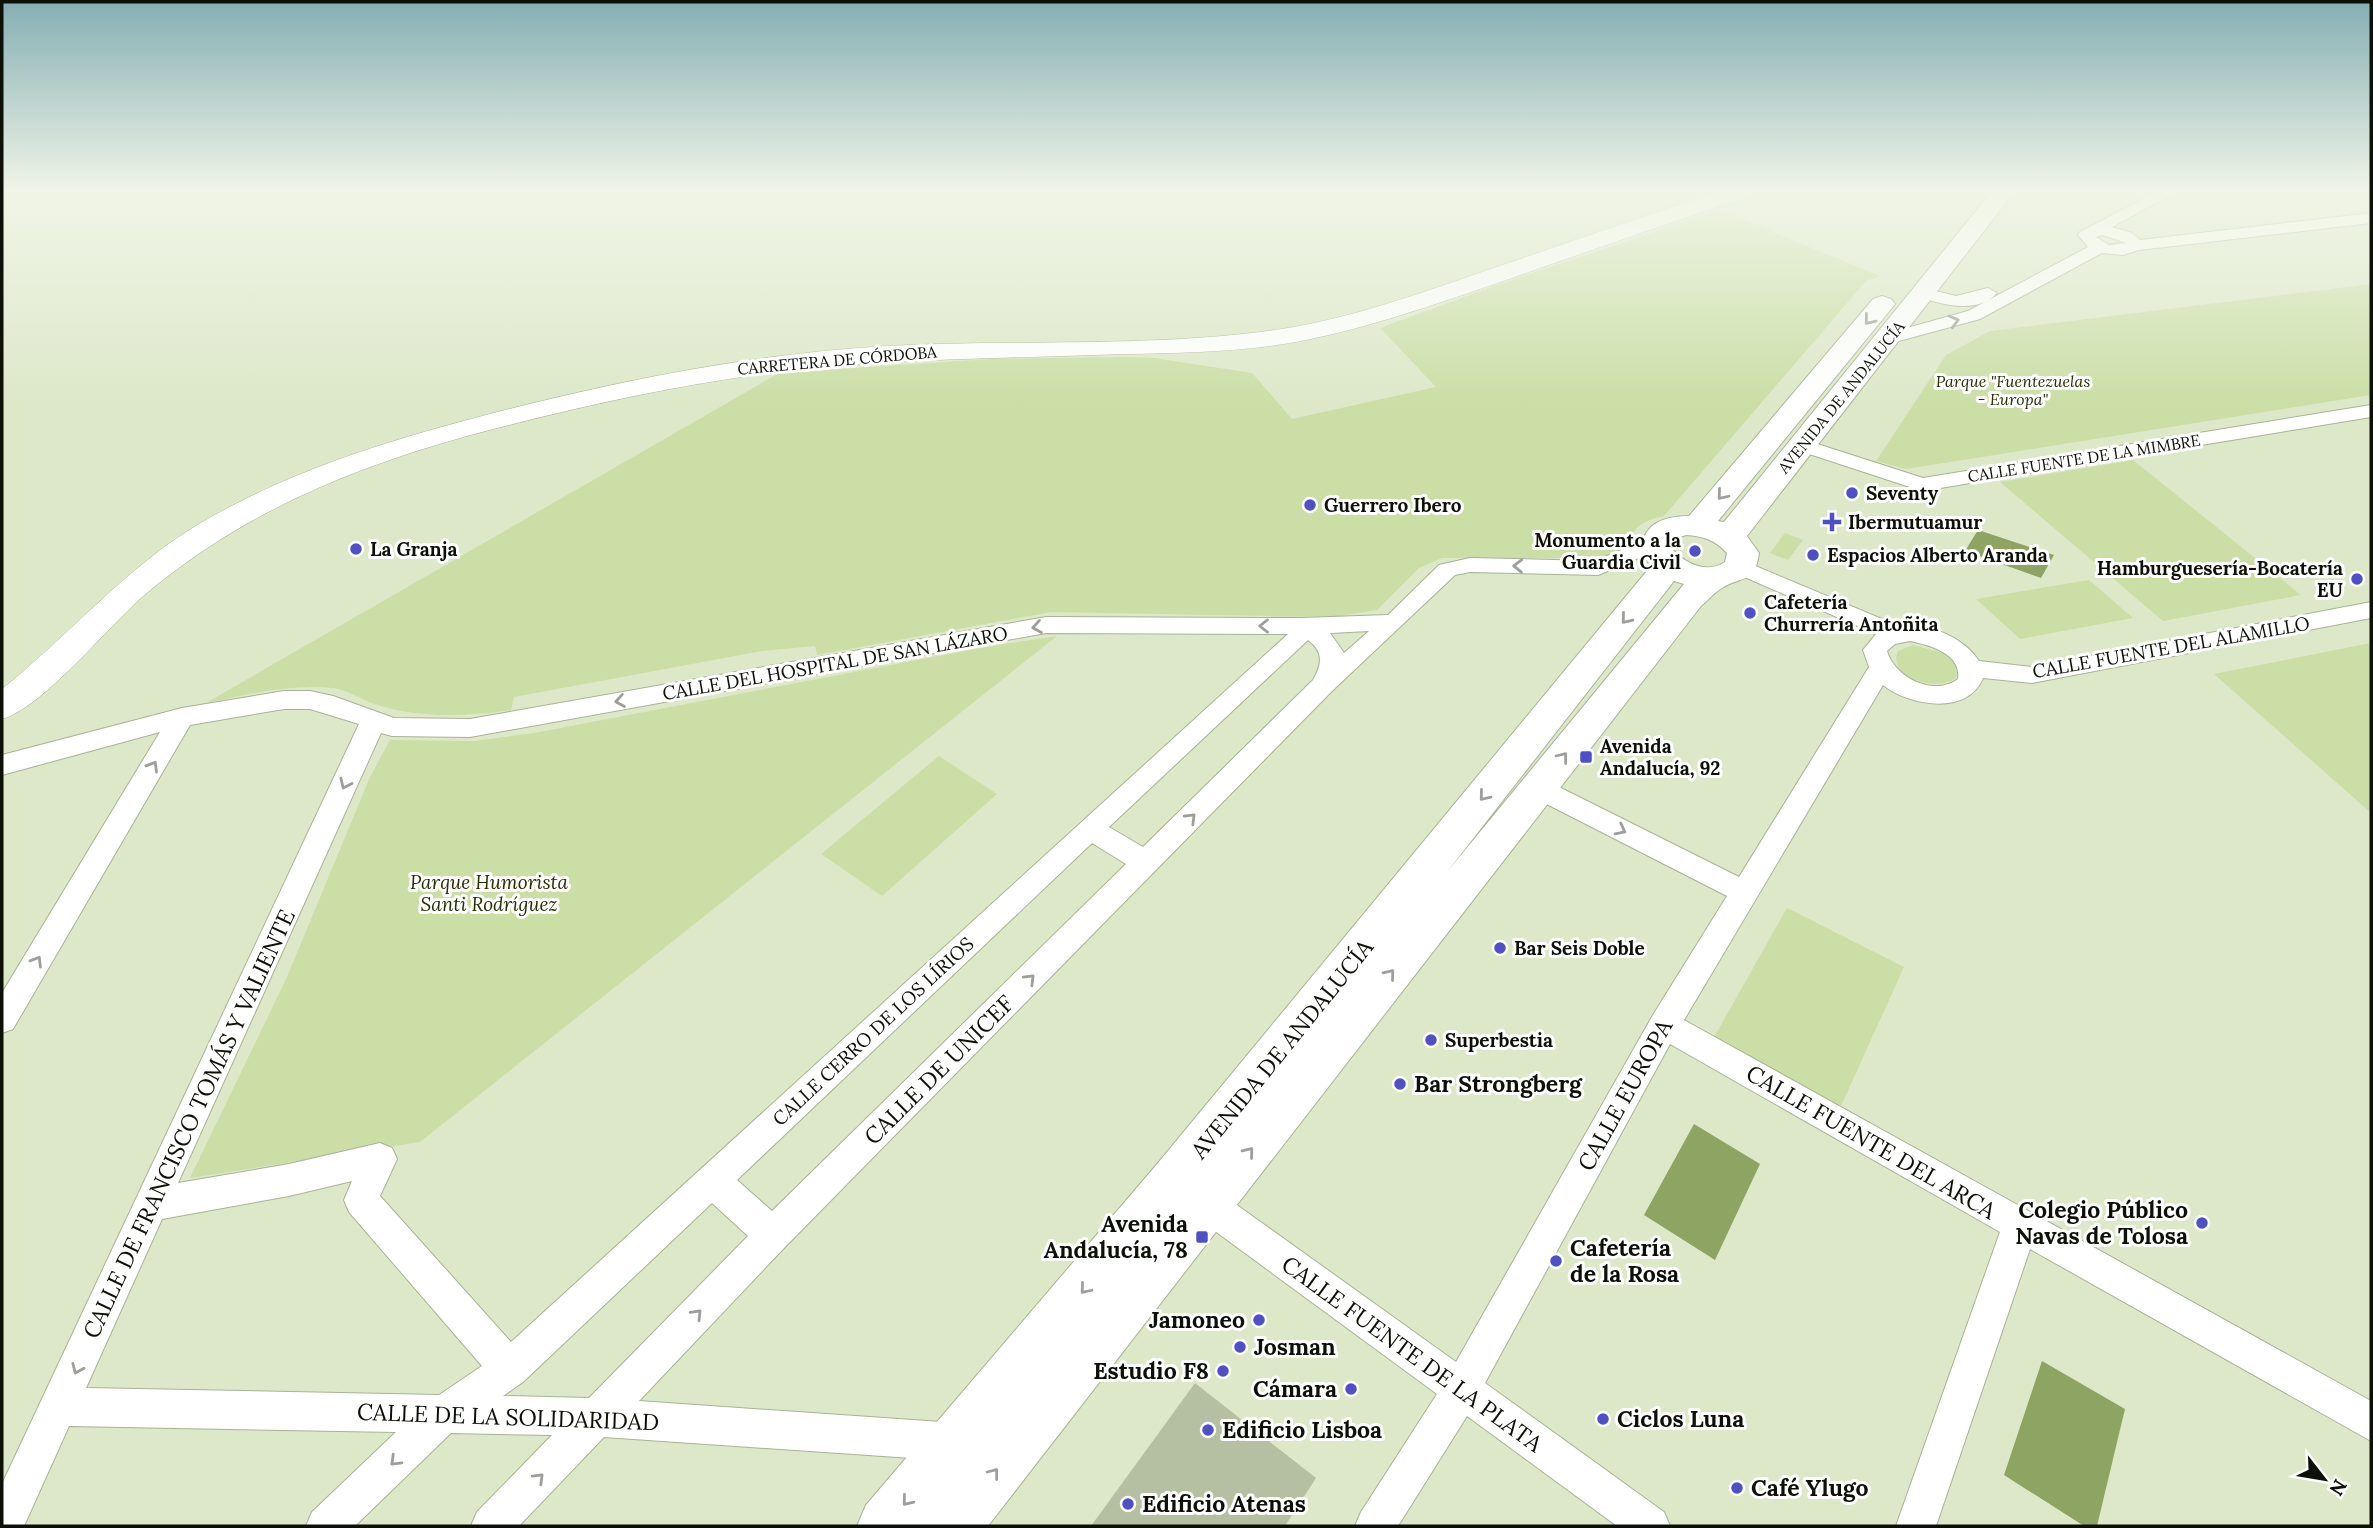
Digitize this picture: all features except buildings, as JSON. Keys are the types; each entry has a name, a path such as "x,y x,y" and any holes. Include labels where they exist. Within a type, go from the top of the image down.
{"main road":[{"name":"CARRETERA DE CÓRDOBA","path":"2,707 36,680 130,591 206,533 268,498 374,456 420,442 629,387 749,366 887,354 1210,344 1284,336 1383,314 1533,262"},
{"name":"AVENIDA DE ANDALUCÍA","path":"951,1526 1191,1193 1662,554 1664,530 1698,525 1914,262"},
{"name":"AVENIDA DE ANDALUCÍA","path":"887,1526 956,1442 1191,1193 1538,788 1689,598 1728,561 1801,445 1948,262"},
{"path":"1662,554 1690,575 1728,561 1698,525"}],"street":[{"path":"1924,293 1959,303 1973,301 2049,262"},
{"path":"1888,339 1974,315 2057,262"},
{"name":"CALLE FUENTE DE LA MIMBRE","path":"1801,445 1922,485 2371,411"},
{"path":"1394,622 1447,570 1470,565 1598,568 1662,554"},
{"path":"1728,561 1897,634 1926,636 1941,641 1955,649 1970,668 1972,678 1968,685 1959,691 1933,694 1902,685 1881,668 1875,650 1887,637 1897,634"},
{"name":"CALLE FUENTE DEL ALAMILLO","path":"1970,668 2032,675 2371,610"},
{"name":"CALLE DEL HOSPITAL DE SAN LÁZARO","path":"2,765 182,718 284,701 310,700 333,705 392,727 470,728 1046,625 1300,632 1394,622"},
{"name":"CALLE DE UNICEF","path":"491,1526 773,1234 1324,685 1394,622"},
{"path":"1300,632 1319,635 1332,649 1335,666 1324,685"},
{"name":"CALLE CERRO DE LOS LÍRIOS","path":"444,1414 510,1370 1300,632"},
{"name":"CALLE EUROPA","path":"1375,1526 1461,1390 1664,1024 1881,668"},
{"path":"2,1020 182,718"},
{"name":"CALLE DE FRANCISCO TOMÁS Y VALIENTE","path":"3,1526 373,722"},
{"path":"1538,788 1744,892"},
{"path":"1090,828 1146,863"},
{"name":"CALLE FUENTE DEL ARCA","path":"1664,1024 2371,1422"},
{"path":"151,1204 289,1180 380,1158"},
{"path":"380,1158 361,1200 510,1370"},
{"path":"713,1181 773,1234"},
{"name":"CALLE FUENTE DE LA PLATA","path":"1191,1193 1650,1526"},
{"path":"1916,1526 2020,1226"},
{"name":"CALLE DE LA SOLIDARIDAD","path":"60,1407 599,1417 956,1442"},
{"path":"326,1526 444,1414"}],"green space":[{"path":"1564,262 1847,262 1880,276 1866,281 1664,516 1647,521 1634,531 1629,543 1633,548 1606,558 1442,558 1419,568 1377,610 1333,617 1051,612 817,655 815,646 762,651 514,697 511,710 494,712 461,715 411,713 372,703 339,689 317,687 269,691 206,703 779,373 990,359 1154,358 1252,373 1292,419 1436,387 1380,328"},
{"name":"Parque \"Fuentezuelas - Europa\"","path":"2371,284 2371,395 1906,469 1876,461 1946,355 1990,331"},
{"path":"2133,460 2301,595 2163,621 2000,482"},
{"path":"1785,533 1803,540 1788,560 1770,553"},
{"path":"2089,580 2133,618 2020,639 1976,599"},
{"name":"Parque Humorista Santi Rodríguez","path":"1057,636 420,1142 190,1178 287,977 370,777 390,740 475,741 534,733 991,646"},
{"path":"2371,643 2371,813 2214,674"},
{"path":"1913,645 1943,653 1956,665 1957,677 1939,684 1907,676 1896,661 1898,651"},
{"path":"939,756 997,794 882,896 821,854"},
{"path":"1787,908 1904,967 1841,1106 1713,1039"}],"shaded area":[{"path":"1978,530 2054,555 2041,578 1965,551"},
{"path":"1694,1124 1760,1164 1715,1260 1644,1215"},
{"path":"2042,1361 2125,1409 2097,1526 2084,1526 2004,1475"}],"place":[{"name":"Seventy","path":"1852,493"},
{"name":"Guerrero Ibero","path":"1310,505"},
{"name":"Ibermutuamur","path":"1832,522"},
{"name":"La Granja","path":"356,549"},
{"name":"Monumento a la Guardia Civil","path":"1695,551"},
{"name":"Espacios Alberto Aranda","path":"1813,555"},
{"name":"Hamburguesería-Bocatería EU","path":"2357,579"},
{"name":"Cafetería Churrería Antoñita","path":"1750,613"},
{"name":"Avenida Andalucía, 92","path":"1586,757"},
{"name":"Bar Seis Doble","path":"1500,948"},
{"name":"Superbestia","path":"1431,1040"},
{"name":"Bar Strongberg","path":"1400,1084"},
{"name":"Colegio Público Navas de Tolosa","path":"2202,1223"},
{"name":"Avenida Andalucía, 78","path":"1202,1237"},
{"name":"Cafetería de la Rosa","path":"1556,1261"},
{"name":"Jamoneo","path":"1259,1320"},
{"name":"Josman","path":"1240,1347"},
{"name":"Estudio F8","path":"1223,1371"},
{"name":"Cámara","path":"1351,1389"},
{"name":"Ciclos Luna","path":"1603,1419"},
{"name":"Edificio Lisboa","path":"1208,1430"},
{"name":"Café Ylugo","path":"1737,1488"},
{"name":"Edificio Atenas","path":"1128,1504"}]}
